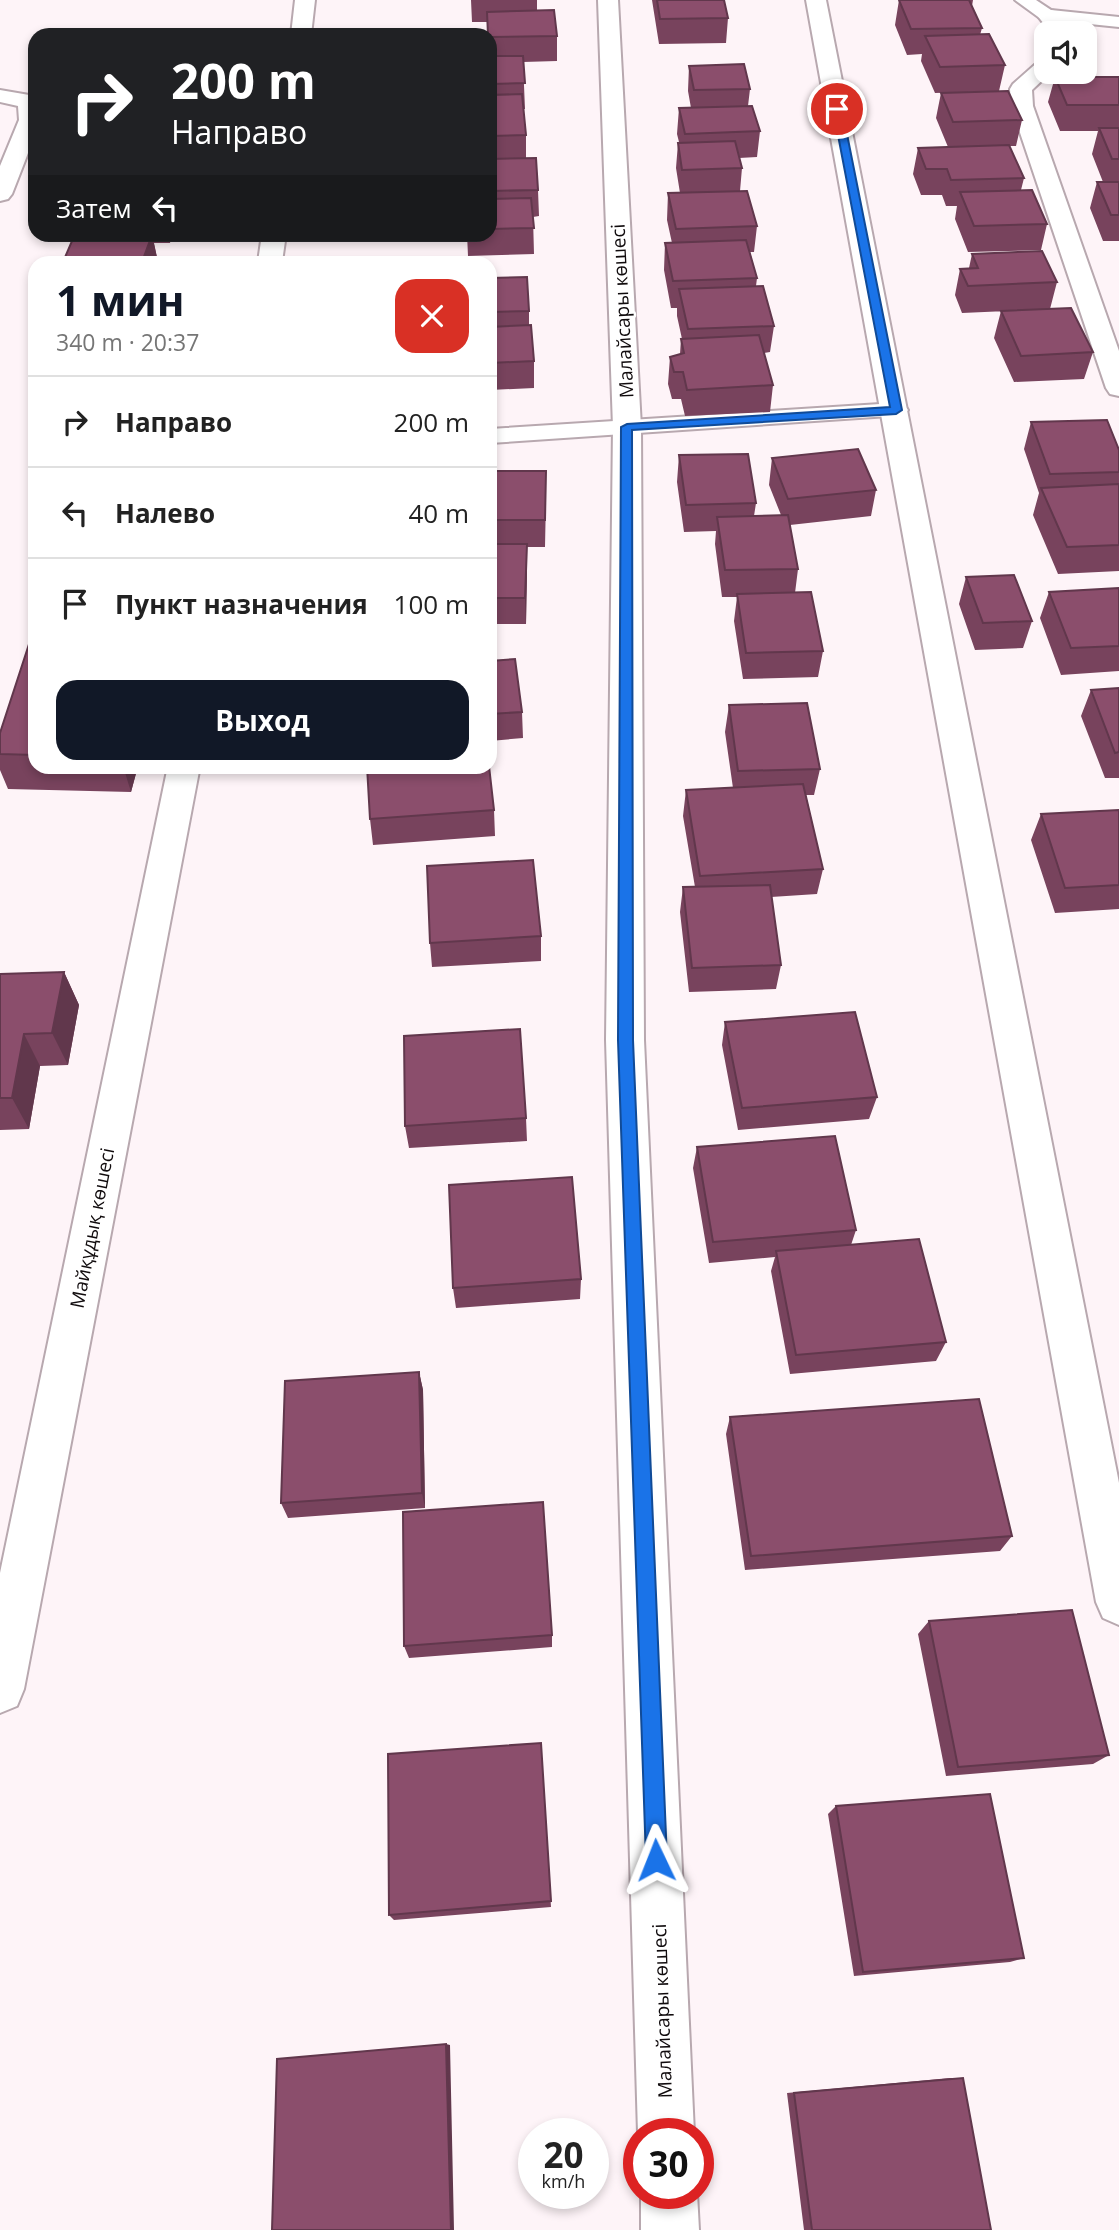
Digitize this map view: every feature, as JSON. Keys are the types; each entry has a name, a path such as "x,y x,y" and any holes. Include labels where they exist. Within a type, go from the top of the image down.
{"street":[{"path":"302,28 305,0"},
{"name":"Малайсары көшесі","path":"608,0 627,427 625,1040 665,2118"},
{"path":"816,0 896,410 1119,1602"},
{"path":"1046,15 1051,21"},
{"path":"1034,77 1021,89 1022,106 1119,388"},
{"path":"0,96 28,101"},
{"path":"0,194 28,125"},
{"name":"Майқұдық көшесі","path":"0,1689 182,774"},
{"path":"669,2209 670,2230"}],"lane":[{"path":"1024,0 1046,15 1119,22"},
{"path":"497,436 896,410"}],"building":[{"path":"657,0 724,0 728,18 660,19"},
{"path":"899,0 969,0 982,28 911,29"},
{"path":"554,10 557,36 497,37 497,28 488,28 487,12"},
{"path":"989,34 1005,65 940,67 925,36"},
{"path":"497,56 523,56 525,83 497,84"},
{"path":"744,64 750,89 694,90 689,66"},
{"path":"1097,77 1119,77 1119,105 1067,105 1058,84 1097,84"},
{"path":"1008,91 1022,120 953,122 941,93"},
{"path":"522,94 526,135 497,136 497,95"},
{"path":"752,106 760,131 685,134 679,108"},
{"path":"1099,128 1119,128 1119,159 1112,159"},
{"path":"735,141 742,168 682,170 678,143"},
{"path":"1009,145 1024,178 951,180 947,169 926,169 918,148"},
{"path":"536,158 538,190 497,191 497,159"},
{"path":"1097,182 1119,182 1119,215 1111,215"},
{"path":"1032,190 1047,224 974,226 960,192"},
{"path":"747,191 757,226 676,229 668,193"},
{"path":"531,198 534,228 497,229 497,199"},
{"path":"746,240 757,278 673,281 665,243"},
{"path":"72,242 149,242 144,256 66,256"},
{"path":"1042,251 1057,282 968,286 960,269 978,268 972,254"},
{"path":"527,277 529,311 497,312 497,278"},
{"path":"763,286 774,326 688,329 679,289"},
{"path":"1071,308 1093,352 1021,356 1001,311"},
{"path":"531,325 534,361 497,363 497,327"},
{"path":"759,335 773,385 687,390 683,372 674,372 670,357 684,353 681,339"},
{"path":"1107,420 1119,450 1119,472 1050,474 1031,422"},
{"path":"858,449 876,490 788,499 772,458"},
{"path":"748,454 756,503 686,505 679,455"},
{"path":"497,471 546,471 545,520 497,520"},
{"path":"1119,484 1119,545 1067,547 1041,488"},
{"path":"788,515 798,569 725,570 717,517"},
{"path":"497,544 527,544 525,598 497,598"},
{"path":"1014,575 1032,621 983,623 966,577"},
{"path":"1119,588 1119,646 1071,648 1049,592"},
{"path":"811,592 823,651 746,653 737,594"},
{"path":"28,647 28,755 0,754 0,733"},
{"path":"515,659 522,712 497,714 497,660"},
{"path":"1119,688 1119,752 1115,753 1091,690"},
{"path":"807,703 820,769 738,771 729,705"},
{"path":"367,774 490,774 494,810 370,819"},
{"path":"803,784 823,869 700,876 686,790"},
{"path":"1119,810 1119,885 1065,888 1041,814"},
{"path":"533,860 541,936 430,943 427,866"},
{"path":"770,885 781,965 692,968 683,887"},
{"path":"64,972 52,1033 24,1034 12,1098 0,1098 0,974"},
{"path":"855,1012 877,1097 742,1108 725,1022"},
{"path":"520,1029 526,1118 405,1126 404,1036"},
{"path":"835,1136 856,1230 713,1242 697,1147"},
{"path":"572,1177 581,1279 453,1288 449,1185"},
{"path":"919,1239 946,1342 796,1355 776,1251"},
{"path":"419,1372 422,1493 281,1503 285,1381"},
{"path":"979,1399 1012,1536 751,1556 730,1417"},
{"path":"543,1502 552,1635 404,1646 403,1512"},
{"path":"1072,1610 1109,1755 958,1767 929,1621"},
{"path":"541,1743 551,1901 389,1915 388,1754"},
{"path":"990,1794 1024,1958 863,1972 836,1806"},
{"path":"446,2044 451,2230 272,2230 277,2059"},
{"path":"963,2078 991,2230 812,2230 794,2093"}],"route":[{"path":"656,1860 625,1040 627,427 896,410 837,109"}]}
